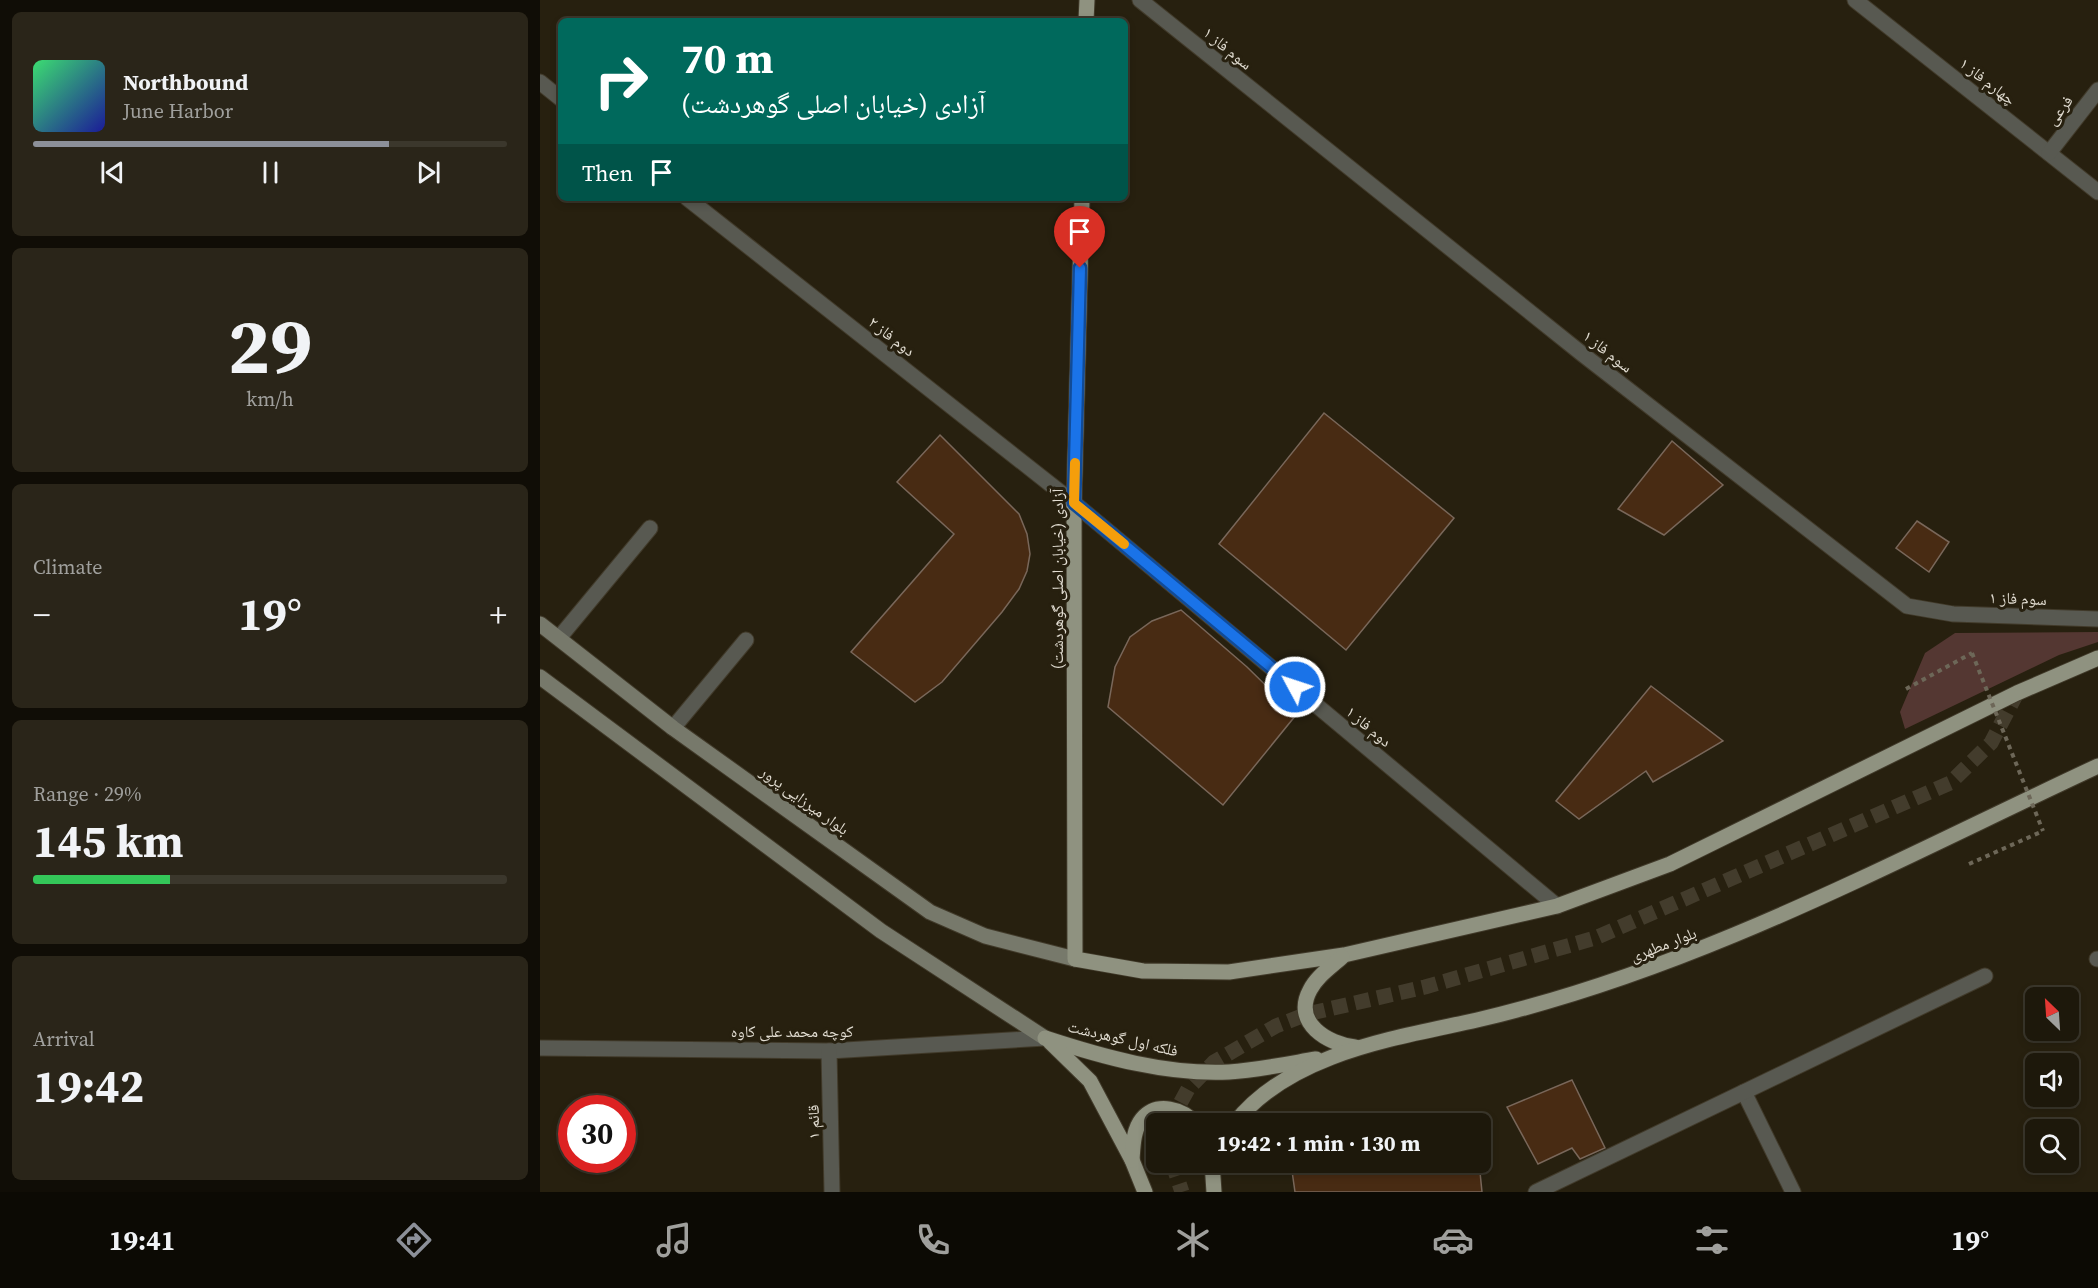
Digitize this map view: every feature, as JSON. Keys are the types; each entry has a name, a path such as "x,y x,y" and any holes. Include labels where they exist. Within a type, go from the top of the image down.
{"main road":[{"path":"1086,0 1086,18"},
{"name":"آزادی (خیابان اصلی گوهردشت)","path":"1075,959 1074,503 1082,201"},
{"name":"بلوار میرزایی پرور","path":"540,624 673,728 930,912 986,936 1075,959"},
{"path":"1075,959 1143,970 1229,972 1344,955 1557,906 1670,864 1985,708 2098,658"},
{"path":"540,677 881,932 1045,1038 1090,1081 1132,1160 1145,1192"},
{"name":"بلوار مطهری","path":"1243,1113 1269,1092 1302,1071 1336,1055 1550,1002 1655,967 1769,921 2098,766"},
{"path":"1344,955 1310,989 1305,1008 1312,1028 1326,1039 1358,1048"},
{"name":"فلکه اول گوهردشت","path":"1045,1038 1123,1060 1186,1071 1258,1070 1336,1055"},
{"path":"1151,1113 1156,1110 1173,1108 1185,1113"},
{"path":"1132,1160 1135,1134 1146,1116"},
{"path":"1214,1173 1214,1192"}],"street":[{"name":"سوم فاز ۱","path":"1140,0 1581,353 1907,606 1953,614 2098,619"},
{"name":"چهارم فاز ۱","path":"1855,0 2098,192"},
{"path":"540,82 558,97"},
{"name":"فرعی","path":"2049,153 2098,90"},
{"name":"دوم فاز ۲","path":"691,201 1074,503"},
{"name":"دوم فاز ۱","path":"1074,503 1557,906"},
{"path":"559,638 650,528"},
{"path":"673,728 746,640"},
{"path":"1536,1192 1985,976"},
{"name":"کوچه محمد علی کاوه","path":"540,1048 829,1051 1045,1038"},
{"name":"قائم ۱","path":"829,1051 832,1192"},
{"path":"1744,1092 1793,1192"}],"path":[{"path":"1906,689 1972,653 2043,831 1969,864"}],"shaded area":[{"path":"2098,632 2098,642 2059,655 1905,729 1900,712 1925,653 1955,633"}],"building":[{"path":"1324,413 1454,518 1346,650 1219,544"},
{"path":"940,435 1019,514 1027,534 1030,554 1027,571 1019,589 1002,612 942,682 915,702 851,652 954,534 897,482"},
{"path":"1672,441 1723,485 1664,535 1618,509"},
{"path":"1917,521 1949,542 1929,572 1896,548"},
{"path":"1181,610 1247,667 1296,715 1223,805 1108,707 1115,667 1130,637 1152,621"},
{"path":"1651,686 1723,741 1653,782 1646,771 1579,819 1556,801"},
{"path":"1572,1080 1605,1148 1580,1159 1572,1148 1538,1164 1507,1107"},
{"path":"1292,1173 1480,1173 1482,1192 1295,1192"}],"tunnel":[{"path":"1176,1113 1188,1089 1214,1062 1276,1026 1307,1014 1425,987 1595,938 1950,783 1991,743 2017,693"},
{"path":"1176,1173 1182,1192"}],"slow traffic":[{"path":"1075,463 1074,503 1124,544"}],"route":[{"path":"1080,268 1074,503 1295,687"}]}
